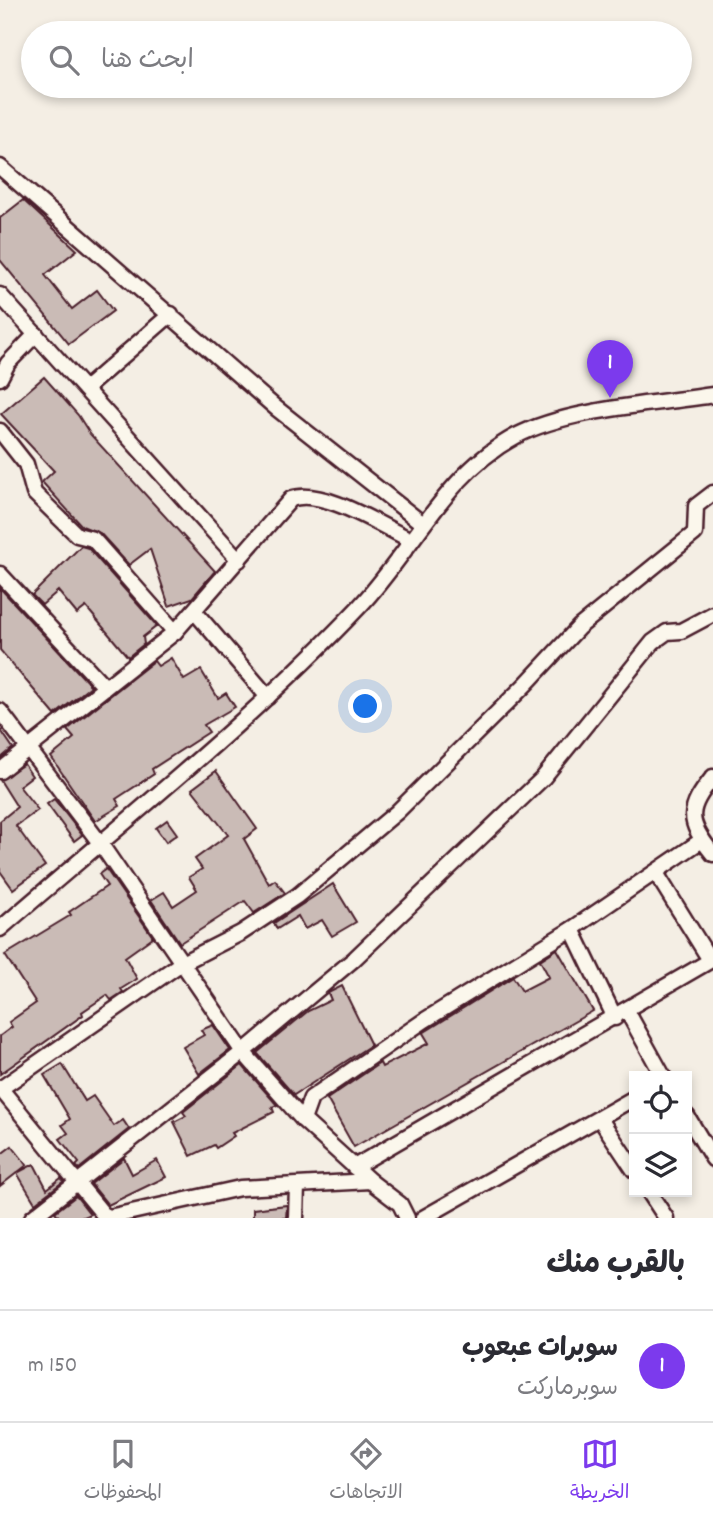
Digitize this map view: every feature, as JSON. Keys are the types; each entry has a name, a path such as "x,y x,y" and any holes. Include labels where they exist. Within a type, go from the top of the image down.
{"street":[{"path":"1,171 171,314 276,408 423,524"},
{"path":"0,295 239,559"},
{"path":"85,389 171,314"},
{"path":"0,378 8,363 36,334"},
{"path":"0,929 268,697 361,604 461,479 490,453 516,436 566,419 713,394"},
{"path":"0,431 26,464 34,493 77,536 93,540 175,632"},
{"path":"370,1181 240,1188 109,1217 103,1214 75,1182 0,1089 180,964 241,933 297,896 397,811 526,684 579,627 695,533 696,506 713,493"},
{"path":"0,771 175,632 291,499 300,495 322,498 411,540"},
{"path":"0,574 105,687"},
{"path":"195,612 268,697"},
{"path":"32,1218 243,1052 353,960 543,778 653,642 667,632 681,631 713,614"},
{"path":"0,711 100,843 180,964 243,1052 303,1120 370,1181 392,1195 407,1218"},
{"path":"713,777 695,800 691,811 702,840 713,854"},
{"path":"303,1120 312,1098 425,1020 572,929 702,840"},
{"path":"354,1167 712,959 656,873"},
{"path":"572,929 621,1014 660,1071"},
{"path":"423,1218 629,1101"},
{"path":"600,1119 629,1162"},
{"path":"692,1124 713,1160"},
{"path":"296,1218 298,1186"},
{"path":"652,1197 666,1218"}],"building":[{"path":"23,200 77,250 45,275 72,309 97,290 113,311 69,344 0,260 0,218"},
{"path":"44,377 78,415 90,434 215,571 192,598 169,606 150,549 129,565 100,533 82,526 42,482 54,471 1,414"},
{"path":"81,546 88,548 157,626 143,637 144,644 128,657 86,607 77,614 58,591 42,605 32,595"},
{"path":"0,588 91,686 55,715 0,650"},
{"path":"171,658 184,680 201,670 218,698 226,693 235,707 204,725 209,732 152,769 154,774 116,799 120,806 95,821 51,757 74,738 67,730 154,661 158,666"},
{"path":"0,729 13,748 0,759"},
{"path":"24,764 32,776 19,786 38,810 16,826 45,866 13,889 0,871 0,821 17,807 0,780"},
{"path":"216,771 257,829 244,839 269,884 275,880 285,893 254,913 245,901 180,943 151,900 164,892 173,906 197,890 189,877 202,869 195,859 228,835 192,789"},
{"path":"54,799 82,835 74,841 47,804"},
{"path":"167,820 177,834 166,842 156,828"},
{"path":"106,869 153,937 125,957 137,979 121,989 123,992 111,1000 107,995 82,1012 83,1015 0,1074 0,1036 12,1027 9,1022 36,1003 5,955 71,915 69,912 107,886 99,874"},
{"path":"333,884 356,922 332,936 322,920 305,929 298,916 277,929 274,923"},
{"path":"557,949 593,1011 354,1147 327,1099 380,1063 382,1067 429,1043 423,1033 513,977 522,991 549,977 540,960"},
{"path":"342,986 371,1045 294,1095 257,1053 308,1011 331,1000 328,993"},
{"path":"213,1025 230,1050 199,1074 183,1047 204,1035 201,1030"},
{"path":"62,1064 85,1101 93,1096 114,1126 123,1120 129,1129 79,1169 76,1166 79,1163 60,1139 68,1133 62,1125 70,1119 44,1075"},
{"path":"242,1065 277,1105 272,1107 274,1112 232,1133 234,1136 216,1148 214,1145 191,1156 174,1122 186,1116 183,1112"},
{"path":"12,1146 27,1165 0,1186 0,1155"},
{"path":"124,1158 132,1174 157,1160 166,1177 108,1205 91,1184"},
{"path":"34,1164 47,1189 61,1178 64,1181 35,1203 17,1173"},
{"path":"76,1196 90,1214 81,1218 60,1218 55,1212"},
{"path":"287,1205 286,1218 253,1218 253,1209"}],"place":[{"name":"سوبرات عبعوب","path":"610,398"}]}
